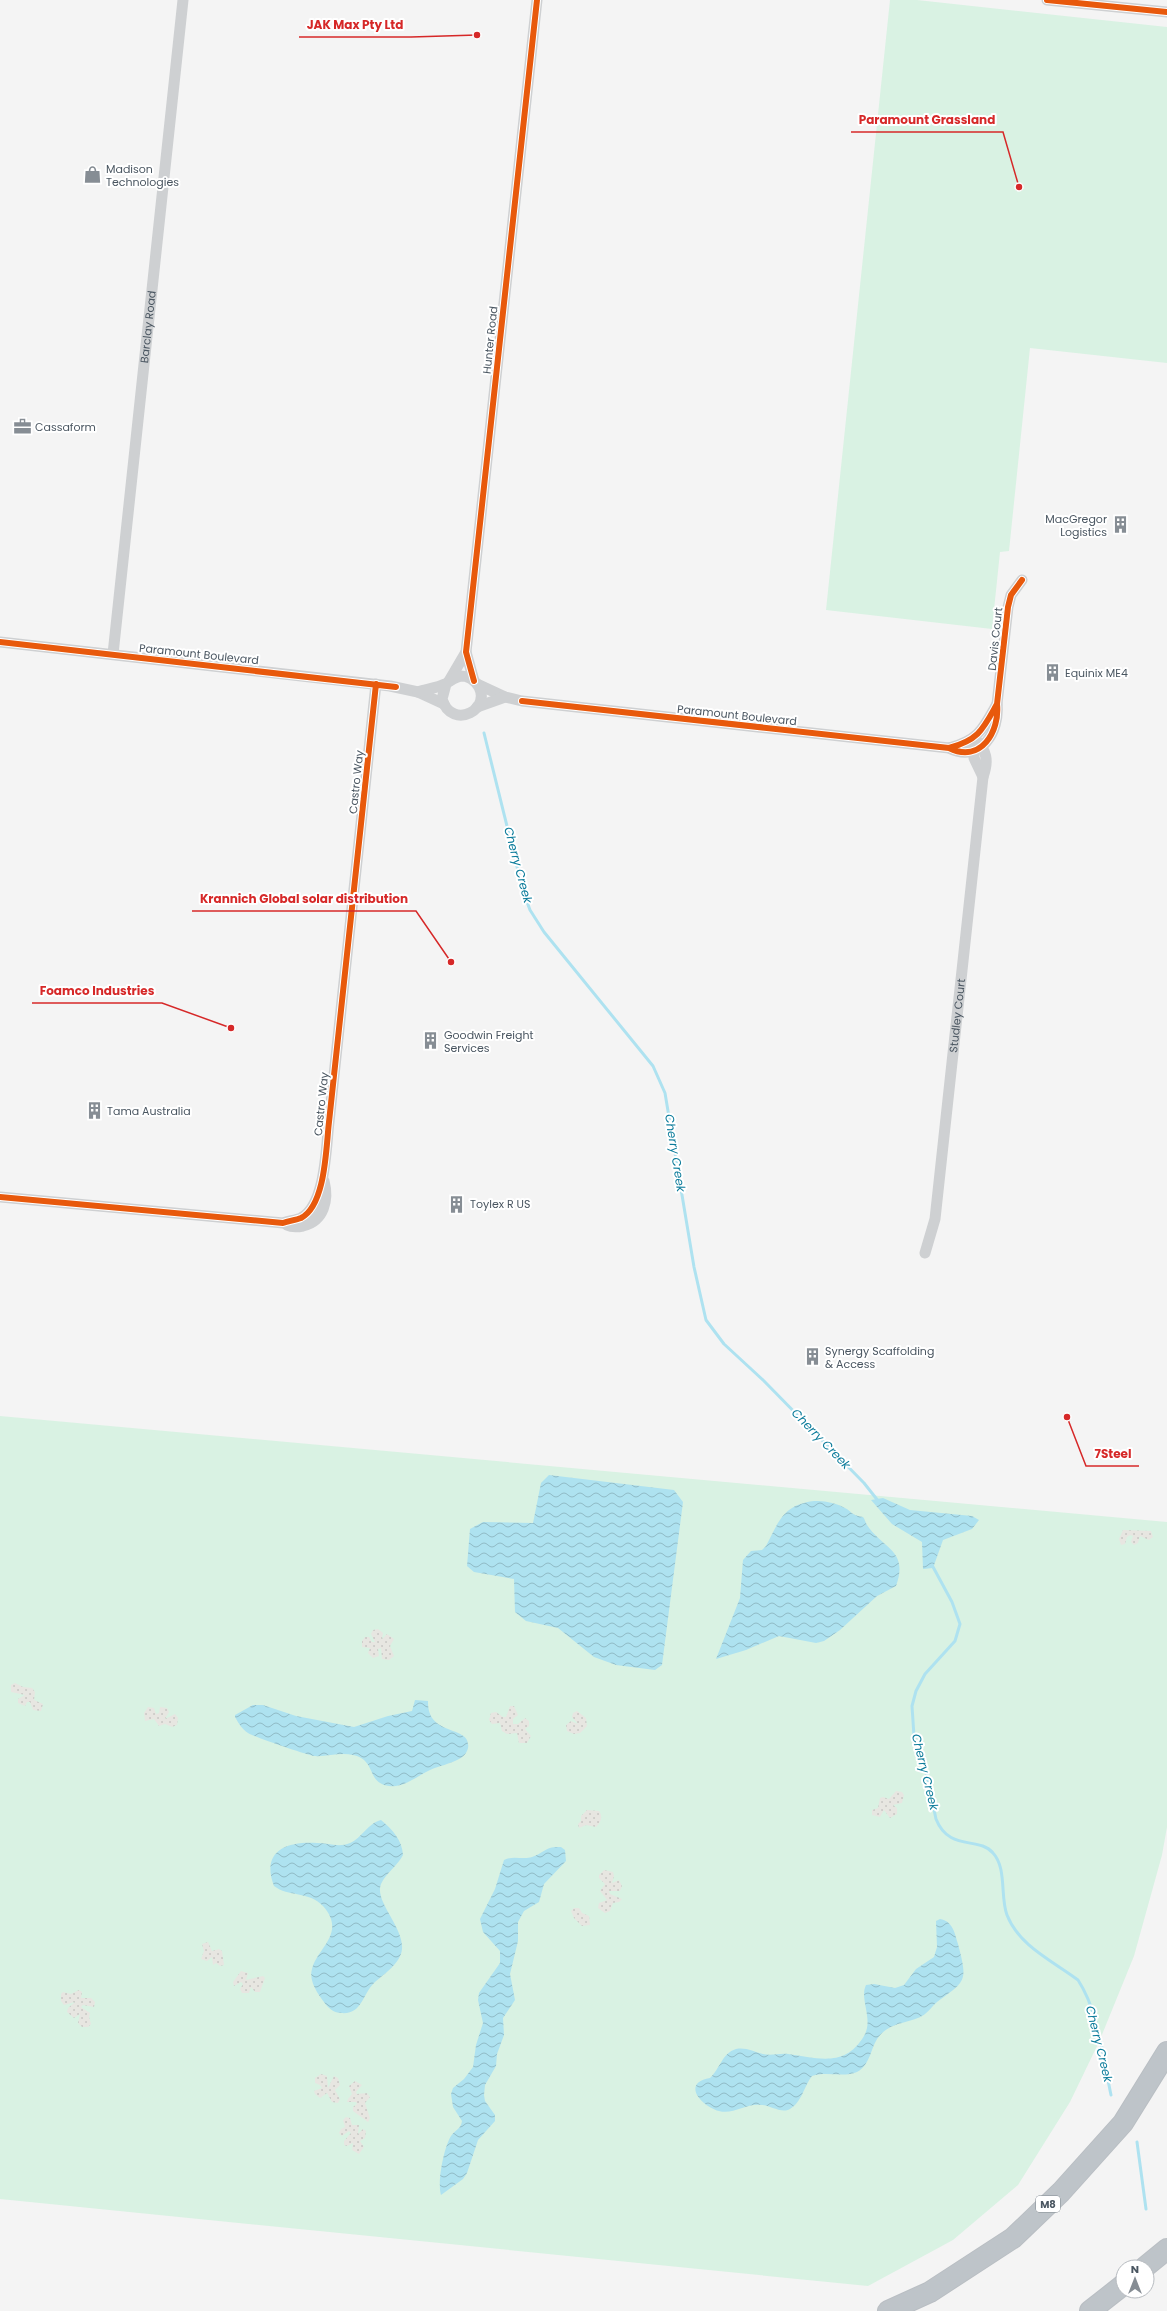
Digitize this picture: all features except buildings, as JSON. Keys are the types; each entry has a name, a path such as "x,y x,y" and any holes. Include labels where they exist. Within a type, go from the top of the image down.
{"highway":[{"name":"M8","path":"888,2311 930,2292 1013,2238 1061,2192 1123,2123 1167,2052"},
{"path":"1155,2259 1167,2249"},
{"path":"1090,2311 1115,2291"}],"street":[{"name":"Barclay Road","path":"113,654 183,0"},
{"name":"Hunter Road","path":"476,682 466,652 537,0"},
{"path":"1047,0 1167,12"},
{"name":"Davis Court","path":"977,746 996,726 1008,607 1011,595 1022,580"},
{"name":"Paramount Boulevard","path":"0,642 376,684 418,692 444,704"},
{"name":"Hunter Road","path":"447,683 466,652"},
{"path":"478,707 481,696 476,682 461,676 447,683 442,694 444,704 448,710 460,715 466,715 478,707 505,697"},
{"name":"Paramount Boulevard","path":"476,682 505,697 534,703 950,748 977,746"},
{"name":"Paramount Boulevard","path":"418,692 447,683"},
{"name":"Castro Way","path":"0,1197 283,1223 302,1218 313,1207 322,1174 376,684"},
{"name":"Studley Court","path":"925,1253 935,1219 983,777 976,764 977,746"}],"green space":[{"path":"890,0 917,0 1167,27 1167,363 1030,348 1009,551 1000,552 992,629 826,610"},
{"path":"0,1416 1167,1522 1167,1827 1162,1855 1134,1956 1099,2042 1070,2102 1018,2185 953,2240 868,2286 0,2199"}],"sand":[{"path":"1123,1530 1151,1531 1153,1537 1149,1540 1140,1536 1138,1543 1134,1545 1131,1542 1133,1536 1130,1535 1127,1537 1125,1544 1121,1545 1119,1539"},
{"path":"378,1629 383,1633 382,1639 387,1634 394,1639 390,1646 394,1656 389,1660 382,1659 381,1648 378,1649 379,1656 373,1658 368,1653 370,1648 362,1647 362,1641 365,1637 369,1637 372,1642 375,1642 371,1634 373,1630"},
{"path":"15,1683 23,1687 32,1688 35,1692 34,1700 43,1704 41,1711 33,1710 30,1702 27,1702 25,1706 18,1703 18,1699 25,1695 11,1692 11,1685"},
{"path":"510,1706 514,1706 518,1715 513,1719 513,1724 518,1724 525,1718 529,1721 529,1726 525,1729 531,1736 527,1743 519,1743 517,1733 507,1734 502,1731 500,1723 492,1724 489,1720 491,1713 496,1712 503,1717 506,1717"},
{"path":"148,1707 154,1708 156,1714 159,1713 160,1707 167,1708 169,1712 165,1719 175,1714 178,1718 177,1725 172,1727 165,1724 159,1726 154,1719 145,1721 144,1713"},
{"path":"577,1711 586,1718 587,1726 580,1733 574,1734 567,1731 566,1725 571,1721 578,1724 572,1717 573,1713"},
{"path":"896,1791 902,1792 904,1795 902,1803 893,1805 897,1808 897,1814 890,1818 884,1810 880,1817 872,1815 872,1810 878,1808 880,1798 883,1797 889,1799"},
{"path":"587,1810 599,1811 601,1815 600,1821 596,1827 586,1825 579,1828 578,1824 581,1821 581,1816"},
{"path":"604,1870 613,1872 614,1876 612,1883 619,1880 622,1886 620,1891 609,1891 610,1894 622,1899 619,1902 613,1903 610,1911 605,1913 598,1908 599,1903 607,1900 600,1891 605,1884 599,1878 599,1875"},
{"path":"574,1908 579,1908 582,1913 589,1916 590,1925 582,1926 574,1918 571,1911"},
{"path":"208,1942 212,1951 219,1949 222,1951 224,1965 220,1966 216,1963 213,1965 212,1957 207,1961 201,1959 204,1951 202,1944"},
{"path":"241,1971 248,1973 246,1980 263,1976 265,1978 260,1992 255,1992 251,1987 249,1993 242,1993 240,1989 243,1984 241,1982 234,1986 233,1982"},
{"path":"79,1990 82,1992 81,1998 91,1998 95,2002 94,2007 83,2005 81,2007 90,2013 89,2017 91,2024 88,2027 82,2027 78,2023 80,2014 74,2018 67,2012 68,2008 75,2002 64,2005 61,2001 61,1994 63,1992 71,1994"},
{"path":"321,2074 327,2076 328,2088 334,2076 338,2078 340,2085 335,2090 340,2099 338,2103 332,2102 327,2093 320,2098 315,2094 314,2091 322,2088 320,2085 315,2083 315,2078"},
{"path":"355,2081 362,2085 356,2092 357,2094 367,2093 370,2097 365,2103 370,2118 368,2122 353,2111 353,2107 357,2104 356,2102 347,2102 352,2094 349,2086"},
{"path":"346,2117 350,2118 352,2125 359,2125 358,2134 363,2129 366,2131 365,2138 360,2141 364,2147 359,2154 352,2150 353,2143 347,2146 344,2145 344,2141 351,2133 349,2131 342,2136 339,2133 341,2129 345,2127 343,2120"}],"water":[{"path":"549,1475 674,1490 683,1502 662,1665 655,1670 616,1665 594,1657 558,1628 526,1621 515,1612 514,1579 474,1572 467,1566 470,1529 483,1522 533,1523 541,1483"},
{"path":"883,1498 910,1510 972,1516 979,1520 972,1529 943,1540 933,1568 923,1569 922,1542 892,1524 871,1500"},
{"path":"814,1501 836,1504 855,1515 863,1517 873,1533 897,1557 899,1574 896,1586 877,1596 840,1630 824,1641 816,1643 779,1636 746,1650 716,1659 740,1598 743,1560 751,1551 762,1550 766,1546 779,1522 789,1510 795,1506"},
{"path":"415,1700 428,1701 430,1713 434,1721 441,1726 463,1736 467,1741 468,1748 465,1755 459,1759 430,1770 410,1781 395,1786 389,1786 377,1781 369,1766 360,1758 353,1755 343,1754 314,1756 292,1749 248,1733 244,1730 235,1717 235,1715 253,1705 263,1705 296,1716 354,1727 388,1716 412,1711"},
{"path":"381,1820 399,1840 403,1855 383,1880 380,1891 385,1906 399,1932 402,1949 401,1954 395,1964 370,1988 358,2008 348,2013 341,2013 328,2007 318,1994 313,1984 311,1974 315,1961 328,1940 331,1932 332,1924 330,1916 323,1906 317,1901 305,1896 286,1892 274,1886 271,1874 271,1865 273,1857 286,1847 305,1843 338,1845 350,1843 358,1838 372,1824"},
{"path":"561,1847 565,1850 566,1861 544,1884 539,1902 524,1911 518,1922 518,1941 510,1974 515,2000 503,2018 504,2035 497,2054 496,2066 485,2085 485,2101 495,2115 495,2121 478,2140 467,2173 463,2179 441,2195 440,2182 446,2148 448,2141 459,2128 462,2121 453,2107 451,2094 453,2088 464,2079 473,2067 476,2045 483,2023 478,2000 479,1993 500,1963 500,1951 483,1932 480,1919 495,1889 504,1860 511,1858 529,1858 548,1849"},
{"path":"940,1919 948,1922 954,1932 963,1966 962,1979 954,1989 937,2002 924,2015 917,2019 891,2027 881,2034 877,2038 866,2064 862,2069 852,2074 823,2074 812,2076 800,2098 794,2106 787,2110 779,2110 764,2105 756,2105 724,2112 712,2108 701,2100 695,2089 697,2085 701,2081 710,2078 727,2054 736,2049 747,2049 766,2055 788,2054 820,2058 840,2057 848,2053 857,2046 867,2030 868,2023 864,1996 866,1985 874,1984 895,1988 904,1985 916,1969 934,1957 937,1947 936,1921"}],"waterway":[{"name":"Cherry Creek","path":"484,733 523,891 530,910 544,932 653,1066 665,1093 694,1267 706,1320 724,1344 764,1381 864,1483 879,1502"},
{"name":"Cherry Creek","path":"932,1565 952,1602 960,1624 955,1641 925,1674 916,1691 912,1706 914,1736 924,1762 936,1819 948,1836 956,1840 980,1845 993,1853 1000,1866 1005,1908 1012,1926 1028,1944 1078,1980 1091,2006 1096,2021 1111,2095"},
{"name":"Cherry Creek","path":"1137,2142 1146,2209"}],"cycle path":[{"path":"474,681 466,652 537,0"},
{"path":"1047,0 1167,12"},
{"path":"522,701 949,748 960,752 970,752 979,748 986,742 992,734 995,725 1008,607 1011,595 1022,580"},
{"path":"0,642 396,687"},
{"path":"0,1197 283,1223 301,1218 309,1211 316,1201 325,1159 376,684"},
{"path":"949,748 959,745 974,737 984,727 997,704"}],"place":[{"name":"JAK Max Pty Ltd","path":"477,35"},
{"name":"Madison Technologies","path":"93,175"},
{"name":"Paramount Grassland","path":"1019,187"},
{"name":"Cassaform","path":"22,427"},
{"name":"MacGregor Logistics","path":"1120,525"},
{"name":"Equinix ME4","path":"1052,673"},
{"name":"Krannich Global solar distribution","path":"451,962"},
{"name":"Foamco Industries","path":"231,1028"},
{"name":"Goodwin Freight Services","path":"431,1041"},
{"name":"Tama Australia","path":"94,1111"},
{"name":"Toylex R US","path":"457,1204"},
{"name":"Synergy Scaffolding & Access","path":"812,1357"},
{"name":"7Steel","path":"1067,1417"}]}
